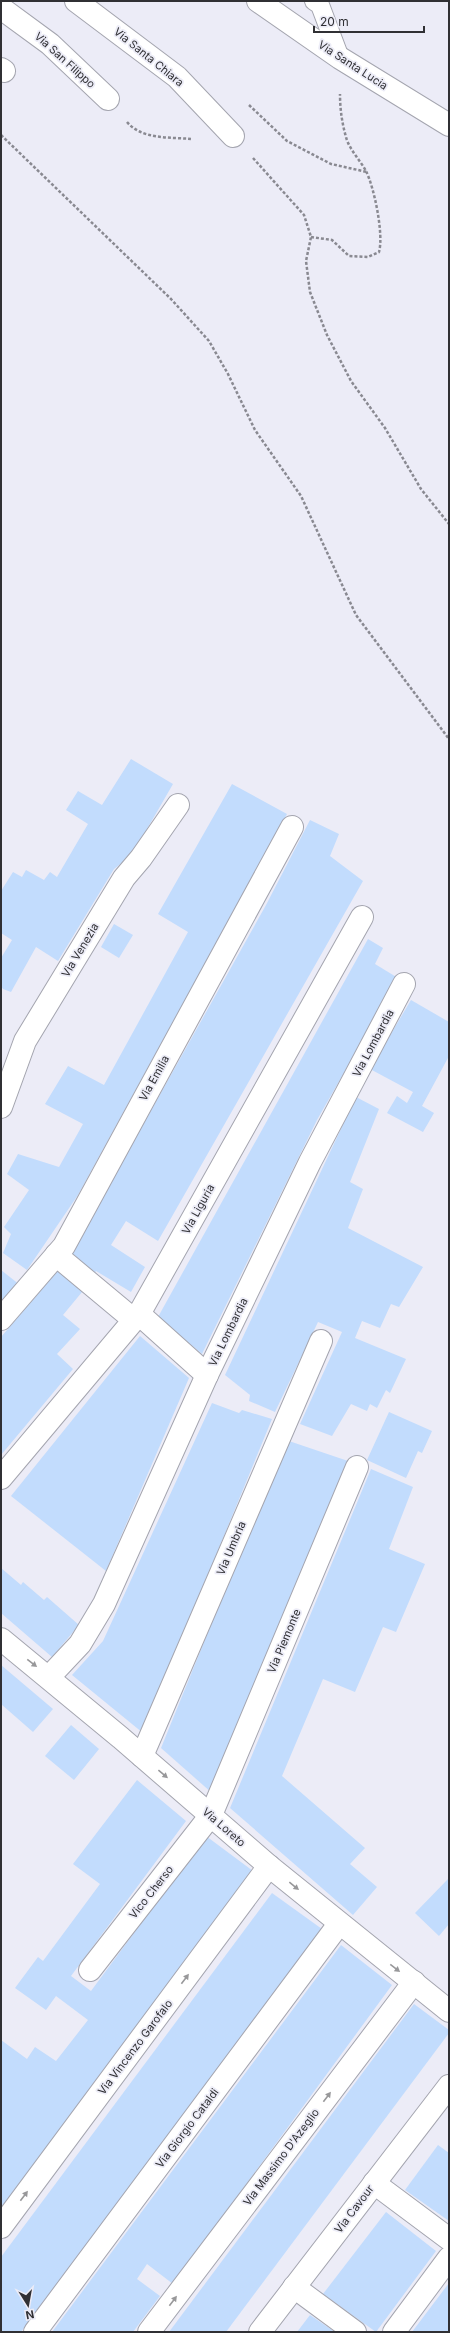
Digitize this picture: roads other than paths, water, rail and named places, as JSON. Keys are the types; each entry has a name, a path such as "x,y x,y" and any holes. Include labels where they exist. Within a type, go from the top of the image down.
{"street":[{"name":"Via Santa Chiara","path":"76,1 177,77 234,136"},
{"name":"Via Santa Lucia","path":"258,1 340,58 449,125"},
{"name":"Via San Filippo","path":"1,8 50,44 108,99"},
{"name":"Via Venezia","path":"1,1107 24,1041 124,878 141,858 178,804"},
{"name":"Via Emilia","path":"1,1319 64,1246 292,827"},
{"name":"Via Liguria","path":"1,1478 136,1317 362,917"},
{"name":"Via Lombardia","path":"49,1677 80,1644 104,1604 207,1374 310,1162 404,984"},
{"path":"56,1255 207,1374"},
{"name":"Via Umbria","path":"142,1756 321,1341"},
{"name":"Via Piemonte","path":"211,1815 357,1467"},
{"name":"Via Loreto","path":"1,1639 49,1677 269,1866 449,2011"},
{"name":"Vico Cherso","path":"90,1970 211,1815"},
{"name":"Via Vincenzo Garofalo","path":"1,2227 269,1866"},
{"name":"Via Giorgio Cataldi","path":"35,2332 340,1924"},
{"name":"Via Massimo D'Azeglio","path":"149,2332 414,1982"},
{"name":"Via Cavour","path":"260,2332 449,2086"},
{"path":"374,2183 449,2239"},
{"path":"394,2332 449,2258"},
{"path":"294,2288 355,2332"}],"lane":[{"path":"314,1 320,5 340,58"}]}
